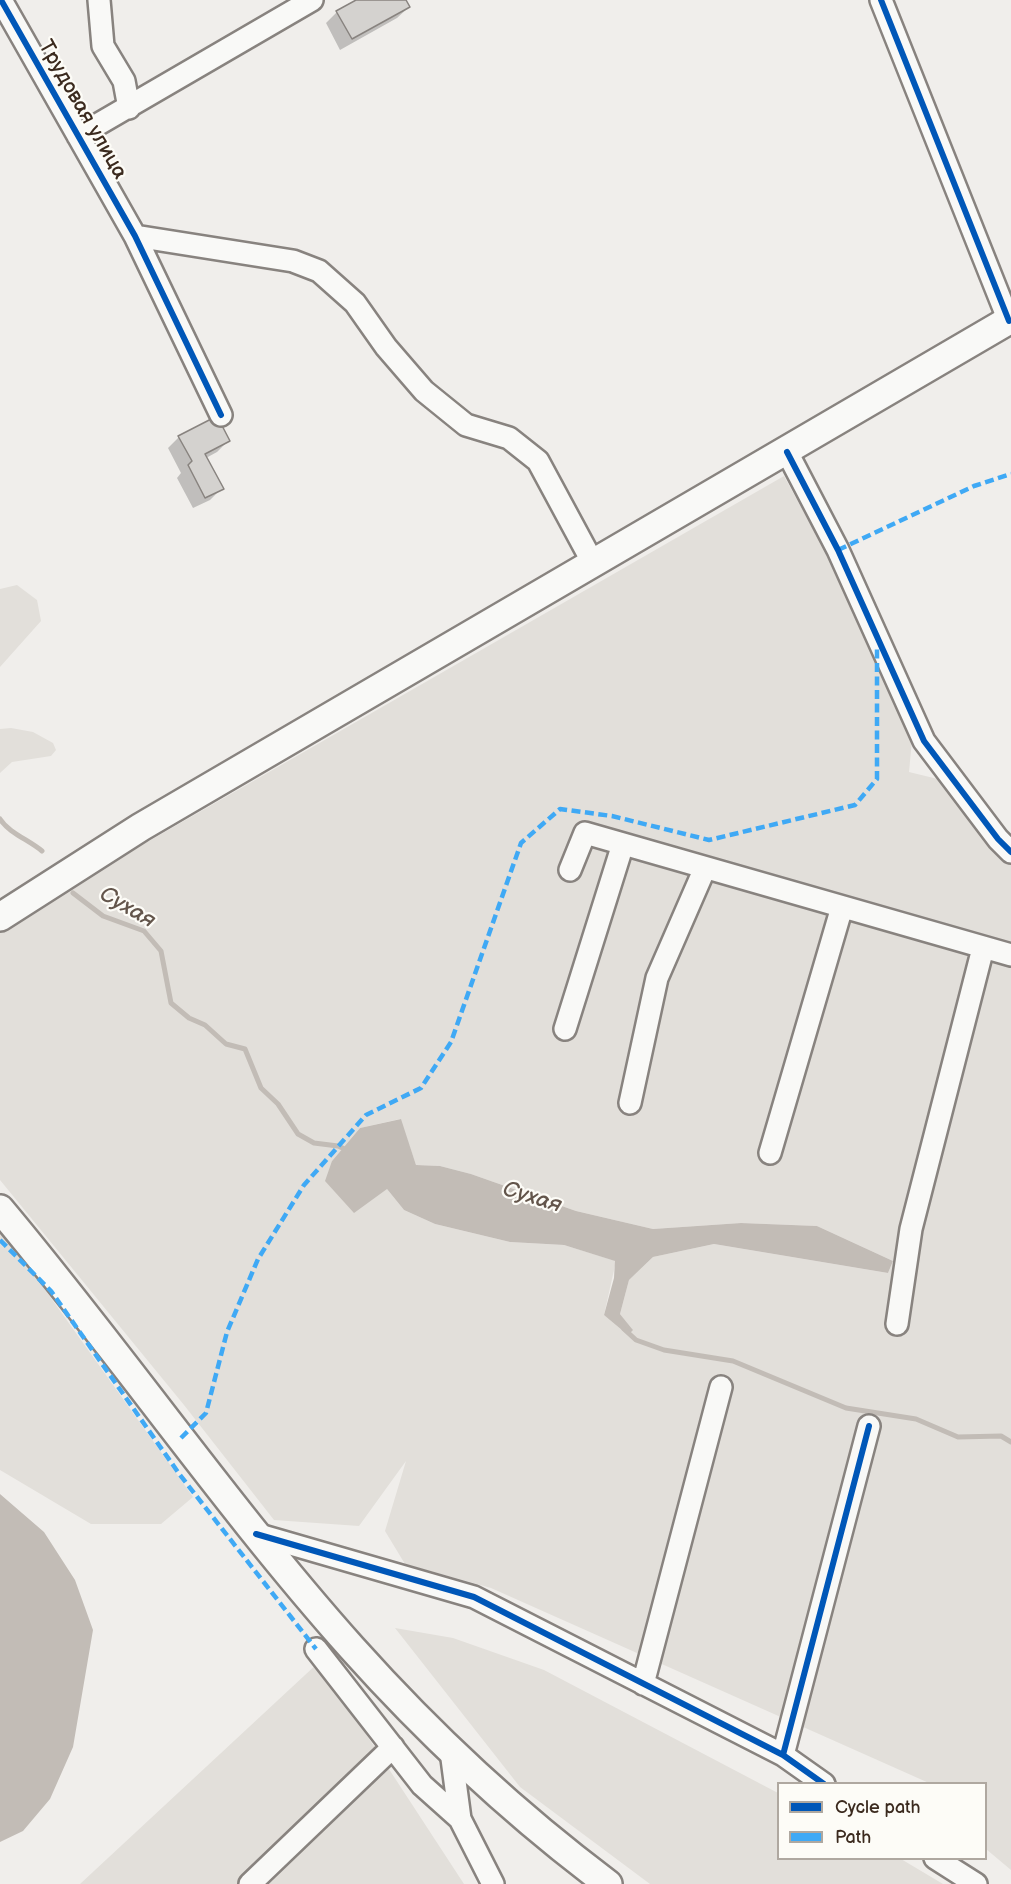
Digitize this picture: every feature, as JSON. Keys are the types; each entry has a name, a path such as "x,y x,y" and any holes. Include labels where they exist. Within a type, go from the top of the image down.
{"main road":[{"path":"0,917 141,827 1010,320"},
{"path":"0,1209 71,1294 256,1534 353,1649 451,1751 608,1884"}],"street":[{"name":"Трудовая улица","path":"1,0 135,236 221,415"},
{"path":"99,0 104,46 124,81 129,108"},
{"path":"78,136 312,0"},
{"path":"881,0 1010,320"},
{"path":"135,236 293,261 319,271 355,303 386,347 424,391 466,425 509,438 538,461 593,563"},
{"path":"787,452 838,550 924,741 998,839 1011,852"},
{"path":"570,870 585,833 1011,955"},
{"path":"565,1029 623,844"},
{"path":"630,1103 657,978 705,868"},
{"path":"770,1153 842,907"},
{"path":"897,1324 911,1229 983,948"},
{"path":"644,1684 721,1387"},
{"path":"783,1755 869,1426"},
{"path":"256,1534 474,1597 783,1755 821,1782"},
{"path":"316,1649 422,1785 460,1819"},
{"path":"250,1884 393,1747"},
{"path":"451,1751 460,1819 493,1884"},
{"path":"938,1860 975,1884"}],"shaded area":[{"path":"784,476 848,593 912,740 909,772 950,782 1011,844 1011,1870 987,1850 987,1782 927,1782 491,1588 405,1564 385,1531 406,1461 359,1526 274,1520 184,1405 0,1180 0,933 62,891","holes":["400,1119 416,1165 440,1166 471,1174 576,1211 653,1229 741,1223 817,1226 893,1261 888,1273 714,1244 653,1257 629,1280 620,1314 633,1330 604,1315 616,1261 564,1245 510,1242 435,1224 404,1210 387,1189 332,1161 360,1128"]},
{"path":"17,585 37,600 41,621 0,667 0,589"},
{"path":"11,728 33,732 53,743 56,750 51,756 12,762 0,773 0,729"},
{"path":"0,1231 46,1291 193,1497 161,1524 91,1524 0,1470"},
{"path":"395,1628 453,1638 544,1670 777,1792 777,1860 903,1860 943,1884 650,1884 520,1787"},
{"path":"319,1662 464,1884 80,1884"}],"water":[{"path":"401,1119 416,1165 440,1166 471,1174 576,1211 653,1229 741,1223 817,1226 893,1261 888,1273 714,1244 653,1257 629,1280 620,1314 633,1330 628,1335 604,1315 614,1278 615,1261 564,1245 510,1242 435,1224 404,1210 387,1189 354,1213 325,1181 332,1161 360,1128"},
{"path":"0,1494 44,1532 75,1580 93,1630 73,1747 50,1799 23,1831 0,1842"}],"building":[{"path":"356,0 406,0 410,7 352,39 336,11"},
{"path":"217,416 230,441 205,454 224,489 205,498 188,465 192,461 178,436"}],"waterway":[{"name":"Сухая","path":"0,819 42,851"},
{"name":"Сухая","path":"73,893 103,916 144,931 161,951 171,1003 189,1018 205,1025 226,1044 245,1049 261,1088 278,1104 298,1134 314,1143 338,1146 347,1150"},
{"name":"Сухая","path":"624,1329 636,1340 664,1350 733,1361 846,1408 916,1419 958,1437 1001,1436 1011,1442"}],"marked path":[{"path":"838,550 974,486 1011,474"},
{"path":"181,1438 206,1413 227,1332 258,1259 304,1185 366,1115 421,1088 451,1042 521,843 560,809 612,816 709,840 855,805 877,779 877,647"},
{"path":"0,1240 51,1291 180,1475 316,1649"}],"cycle path":[{"path":"1,0 135,236 221,415"},
{"path":"881,0 1009,321"},
{"path":"787,452 838,550 924,741 998,839 1011,852"},
{"path":"783,1755 869,1426"},
{"path":"256,1534 474,1597 783,1755 821,1782"}]}
